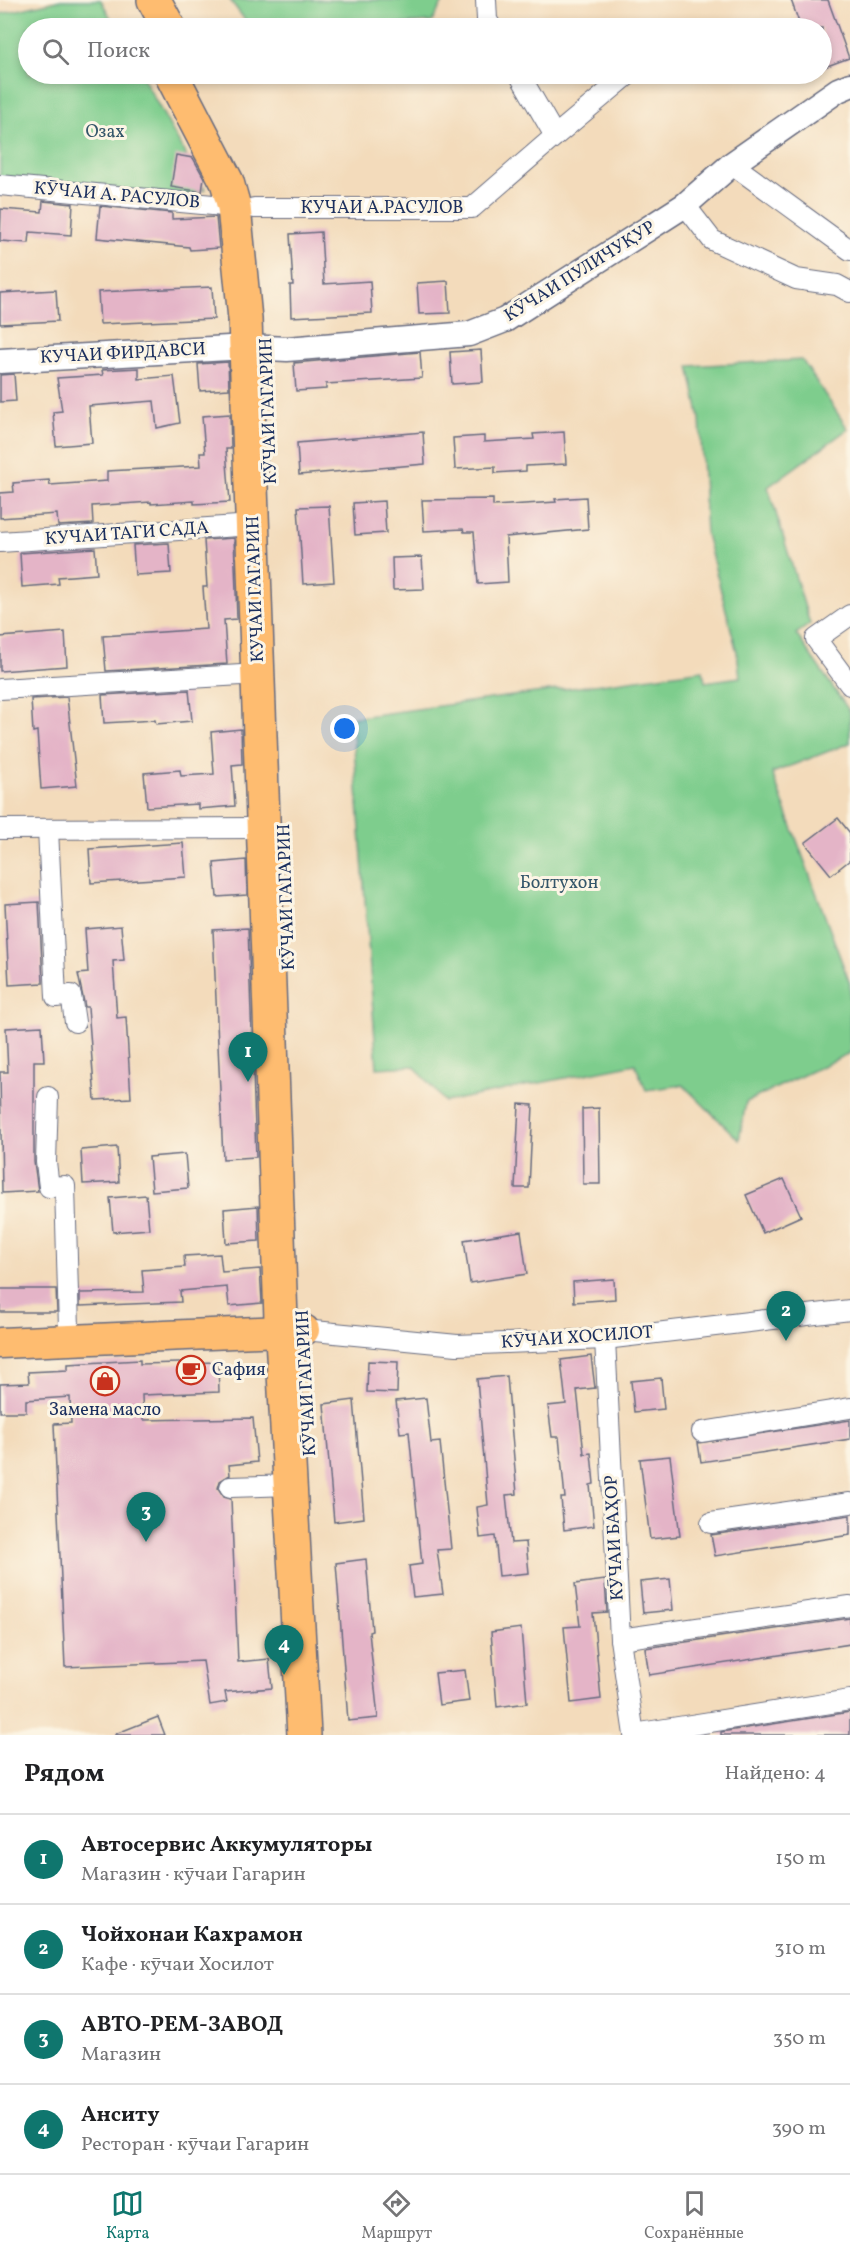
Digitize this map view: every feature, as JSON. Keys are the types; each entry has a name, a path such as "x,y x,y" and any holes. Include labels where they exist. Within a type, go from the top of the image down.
{"highway":[{"path":"132,0 142,18"},
{"path":"154,0 164,18"},
{"name":"КӮЧАИ ГАГАРИН","path":"176,84 227,182 244,207"},
{"name":"КӮЧАИ ГАГАРИН","path":"198,84 247,176 244,207 257,348 292,1325 290,1485 304,1735"},
{"name":"КУЧАИ ГАГАРИН","path":"257,348 253,525 262,828"},
{"name":"КӮЧАИ ГАГАРИН","path":"262,828 292,1325 325,1735"}],"main road":[{"path":"0,1332 292,1325"},
{"path":"0,1343 292,1325"}],"street":[{"path":"486,0 487,18"},
{"path":"525,84 555,136"},
{"name":"КУЧАИ А.РАСУЛОВ","path":"244,207 472,208 617,84"},
{"name":"КӮЧАИ ПУЛИЧУҚУР","path":"257,348 469,334 505,320 685,205 732,164 838,90 850,85"},
{"path":"732,164 850,250"},
{"name":"КӮЧАИ А. РАСУЛОВ","path":"0,185 244,207"},
{"path":"685,205 712,240 796,279 837,285 850,292"},
{"name":"КУЧАИ ФИРДАВСИ","path":"0,361 257,348"},
{"name":"КУЧАИ ТАГИ САДА","path":"0,542 253,525"},
{"path":"850,615 816,639 850,685"},
{"path":"0,689 259,674"},
{"path":"0,829 262,828"},
{"path":"48,829 56,997 71,995 75,1022"},
{"path":"48,1097 46,1162 49,1187 65,1186 69,1329"},
{"name":"КӮЧАИ ХОСИЛОТ","path":"292,1325 457,1346 605,1339 850,1310"},
{"name":"КӮЧАИ БАҲОР","path":"605,1339 620,1639 634,1734"},
{"path":"702,1432 850,1408"},
{"path":"230,1486 290,1485"},
{"path":"711,1523 850,1503"},
{"path":"620,1639 850,1606"},
{"path":"634,1734 850,1700"}],"green space":[{"name":"Озах","path":"61,0 101,0 111,18 18,18 18,84 147,84 205,190 177,198 0,180 0,14"},
{"path":"230,0 444,0 434,18 244,18"},
{"name":"Болтухон","path":"802,360 848,429 768,487 810,624 796,634 850,712 850,743 772,773 850,984 850,1053 746,1102 739,1140 683,1085 646,1090 635,1064 445,1102 414,1066 377,1068 352,718 703,670 705,682 740,677 737,652 706,534 700,419 689,366"}],"building":[{"path":"791,0 828,0 849,58 832,64 832,18 797,18"},
{"path":"176,155 193,158 204,178 202,192 171,187"},
{"path":"43,201 73,204 71,235 30,232 29,243 0,241 1,209 42,212"},
{"path":"100,206 172,213 172,219 216,217 219,248 190,250 189,247 97,238"},
{"path":"321,232 324,284 370,281 372,313 291,317 290,285 293,285 290,234"},
{"path":"448,281 450,313 419,314 417,283"},
{"path":"212,287 214,319 100,324 98,292"},
{"path":"56,290 58,321 0,324 0,293"},
{"path":"481,350 483,382 452,384 450,352"},
{"path":"420,352 422,378 326,384 326,389 296,391 294,363"},
{"path":"228,362 229,389 200,391 198,364"},
{"path":"139,368 139,379 174,376 180,423 157,428 154,401 89,406 92,443 56,446 53,412 62,411 57,378 103,375 102,370"},
{"path":"14,374 16,401 0,402 0,375"},
{"path":"230,414 231,449 226,449 230,502 194,504 194,501 151,504 151,502 92,506 93,524 58,526 57,514 0,518 0,493 14,492 13,483 49,480 50,485 107,481 107,471 201,466 200,453 205,453 202,416"},
{"path":"423,432 425,464 299,475 297,443"},
{"path":"564,432 566,464 526,466 526,471 495,473 495,467 455,469 453,438 484,436 484,442 534,439 533,434"},
{"path":"586,497 588,529 506,537 508,582 478,584 474,532 464,532 463,529 424,531 422,500 493,499 493,506 556,502 555,499"},
{"path":"384,501 386,533 355,535 353,503"},
{"path":"329,506 334,582 303,584 298,507"},
{"path":"234,538 237,619 224,620 227,664 106,671 103,636 206,629 203,587 207,587 204,540"},
{"path":"169,543 171,573 135,575 133,545"},
{"path":"95,548 97,574 58,577 59,584 22,587 20,553"},
{"path":"422,557 424,589 393,590 392,558"},
{"path":"65,632 67,666 0,671 0,637"},
{"path":"189,690 192,721 156,724 155,720 104,723 102,695"},
{"path":"67,697 77,786 41,789 37,731 33,732 31,699"},
{"path":"241,729 242,764 232,765 235,806 198,809 198,804 147,807 144,773 180,770 181,776 214,774 211,732"},
{"path":"838,818 850,833 850,860 831,875 805,843"},
{"path":"183,843 186,877 91,883 89,849"},
{"path":"246,860 247,895 217,897 214,863"},
{"path":"39,902 43,983 9,985 5,904"},
{"path":"121,926 124,960 113,961 117,1018 126,1017 131,1098 95,1100 88,1007 85,1007 78,974 88,973 85,929"},
{"path":"248,928 256,1157 223,1159 213,930"},
{"path":"42,1026 44,1061 34,1061 34,1162 38,1191 2,1193 0,1072 8,1072 6,1028"},
{"path":"519,1104 533,1105 529,1188 515,1188"},
{"path":"599,1108 600,1184 583,1184 582,1109"},
{"path":"117,1147 119,1182 83,1184 81,1150"},
{"path":"185,1154 188,1188 152,1191 149,1157"},
{"path":"784,1179 801,1216 763,1233 746,1195"},
{"path":"146,1195 149,1229 113,1232 110,1198"},
{"path":"258,1206 259,1241 226,1243 224,1209"},
{"path":"521,1231 527,1274 470,1283 464,1240"},
{"path":"220,1254 222,1272 260,1269 262,1303 229,1306 227,1287 180,1291 181,1302 80,1306 80,1293 144,1292 142,1270 185,1267 184,1256"},
{"path":"614,1279 615,1299 574,1302 573,1282"},
{"path":"0,1289 56,1289 57,1312 0,1312"},
{"path":"591,1356 595,1388 577,1390 584,1454 591,1453 594,1484 590,1485 594,1526 564,1530 561,1498 565,1498 559,1437 552,1437 548,1406 566,1404 561,1360"},
{"path":"140,1360 140,1364 218,1362 219,1392 142,1395 143,1420 253,1418 257,1462 229,1465 230,1475 220,1481 218,1488 224,1497 231,1499 238,1662 269,1659 272,1688 225,1692 227,1702 210,1705 203,1661 65,1667 54,1424 71,1423 70,1397 26,1400 26,1412 0,1412 0,1384 29,1383 28,1372 68,1370 68,1364"},
{"path":"368,1361 398,1362 397,1393 367,1392"},
{"path":"507,1376 517,1494 506,1495 511,1543 526,1542 529,1573 499,1576 495,1536 480,1538 477,1507 488,1505 477,1379"},
{"path":"661,1378 664,1409 634,1412 631,1381"},
{"path":"426,1398 431,1443 440,1442 451,1549 437,1550 443,1594 413,1597 409,1566 422,1564 409,1432 400,1433 396,1401"},
{"path":"354,1400 364,1518 334,1522 324,1404"},
{"path":"850,1420 850,1439 701,1462 698,1443"},
{"path":"670,1456 680,1536 650,1539 640,1459"},
{"path":"850,1515 850,1535 715,1556 711,1535"},
{"path":"366,1559 372,1631 369,1632 378,1718 348,1721 336,1563"},
{"path":"670,1579 673,1610 643,1613 640,1582"},
{"path":"605,1580 607,1612 593,1613 601,1699 571,1703 564,1627 580,1626 575,1584"},
{"path":"850,1618 850,1644 649,1675 645,1648"},
{"path":"521,1628 527,1703 497,1707 491,1632"},
{"path":"465,1670 469,1701 439,1705 435,1673"},
{"path":"850,1712 850,1735 721,1735 721,1732"},
{"path":"158,1717 165,1735 115,1735 115,1734"}],"place":[{"name":"Автосервис Аккумуляторы","path":"248,1082"},
{"name":"Чойхонаи Кахрамон","path":"786,1341"},
{"name":"Сафия","path":"191,1370"},
{"name":"Замена масло","path":"105,1381"},
{"name":"АВТО-РЕМ-ЗАВОД","path":"146,1542"},
{"name":"Анситу","path":"284,1675"}]}
